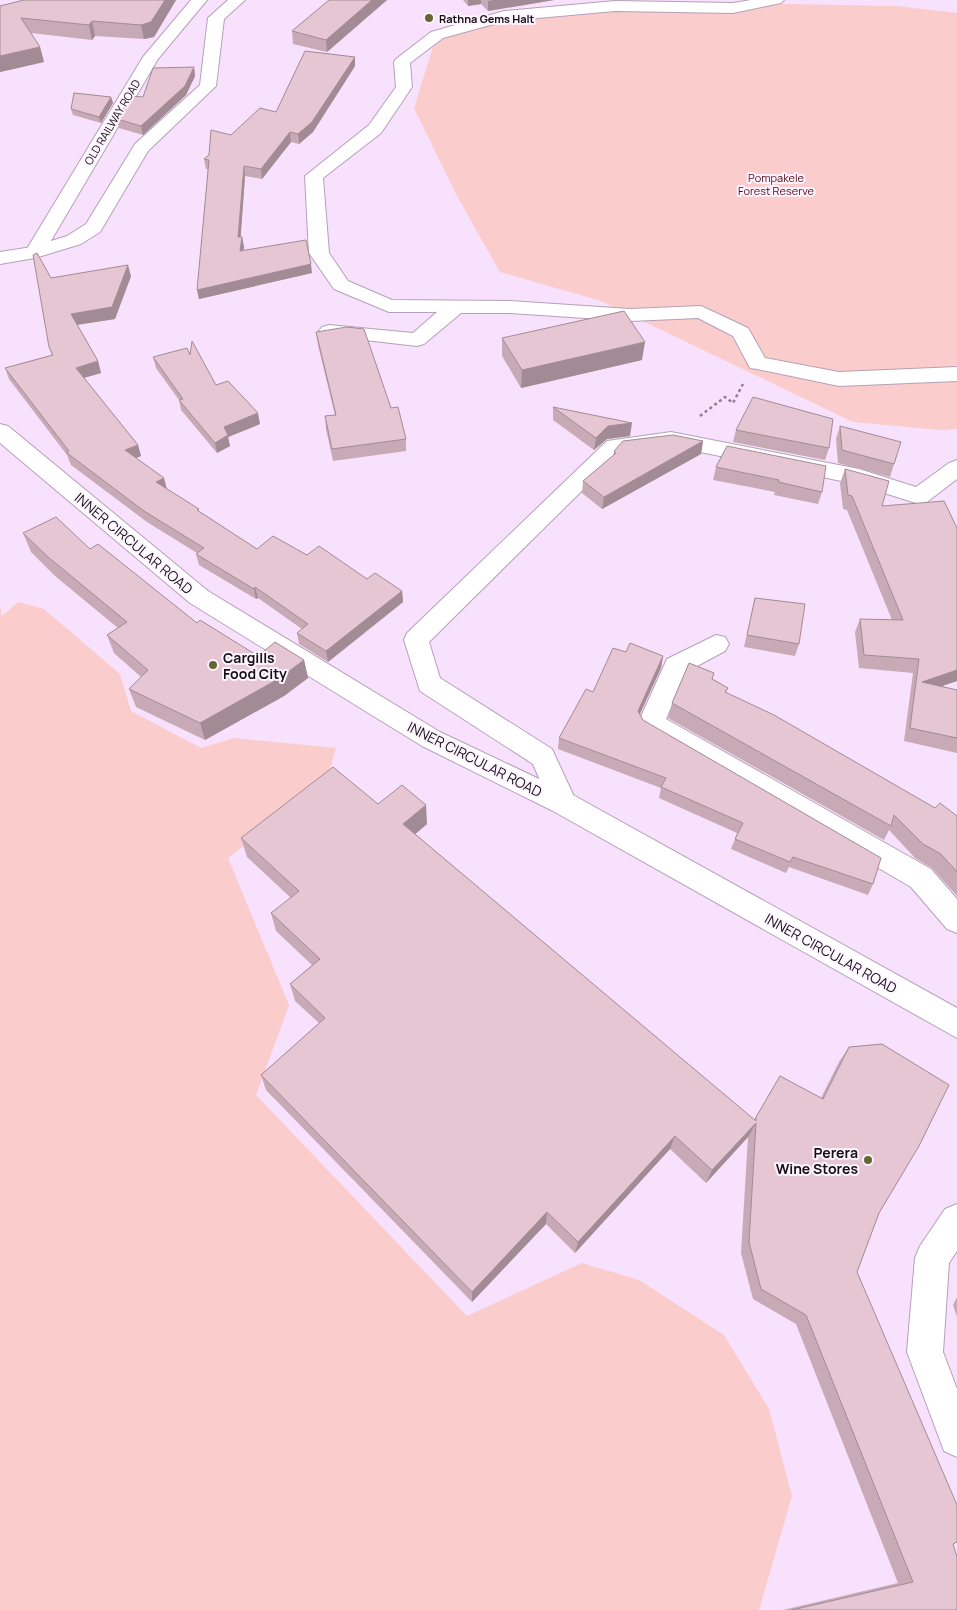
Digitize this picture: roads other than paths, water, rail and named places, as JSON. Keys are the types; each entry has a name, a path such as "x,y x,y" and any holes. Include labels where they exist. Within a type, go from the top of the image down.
{"street":[{"name":"OLD RAILWAY ROAD","path":"35,252 151,57 199,0"},
{"path":"0,258 35,252 74,240 93,228 141,148 208,86 216,18 237,0"},
{"path":"776,0 733,8 615,6 504,16 437,35 402,62 404,87 374,129 314,176 319,253 341,285 389,306 510,307 630,316 701,312 741,332 757,363 839,380 957,374"},
{"path":"328,331 418,340 457,306"},
{"name":"INNER CIRCULAR ROAD","path":"0,431 199,597 431,739 562,803 957,1024"},
{"path":"562,803 543,757 429,684 416,640 615,446 671,439 859,477 918,496 957,468"},
{"path":"716,644 676,666 651,723 921,878 957,920"},
{"path":"957,1221 932,1258 925,1352 957,1438"}],"place":[{"name":"Rathna Gems Halt","path":"429,18"},
{"name":"Cargills Food City","path":"213,665"},
{"name":"Perera Wine Stores","path":"868,1160"}],"park label":[{"name":"Pompakele Forest Reserve","path":"776,183"}]}
